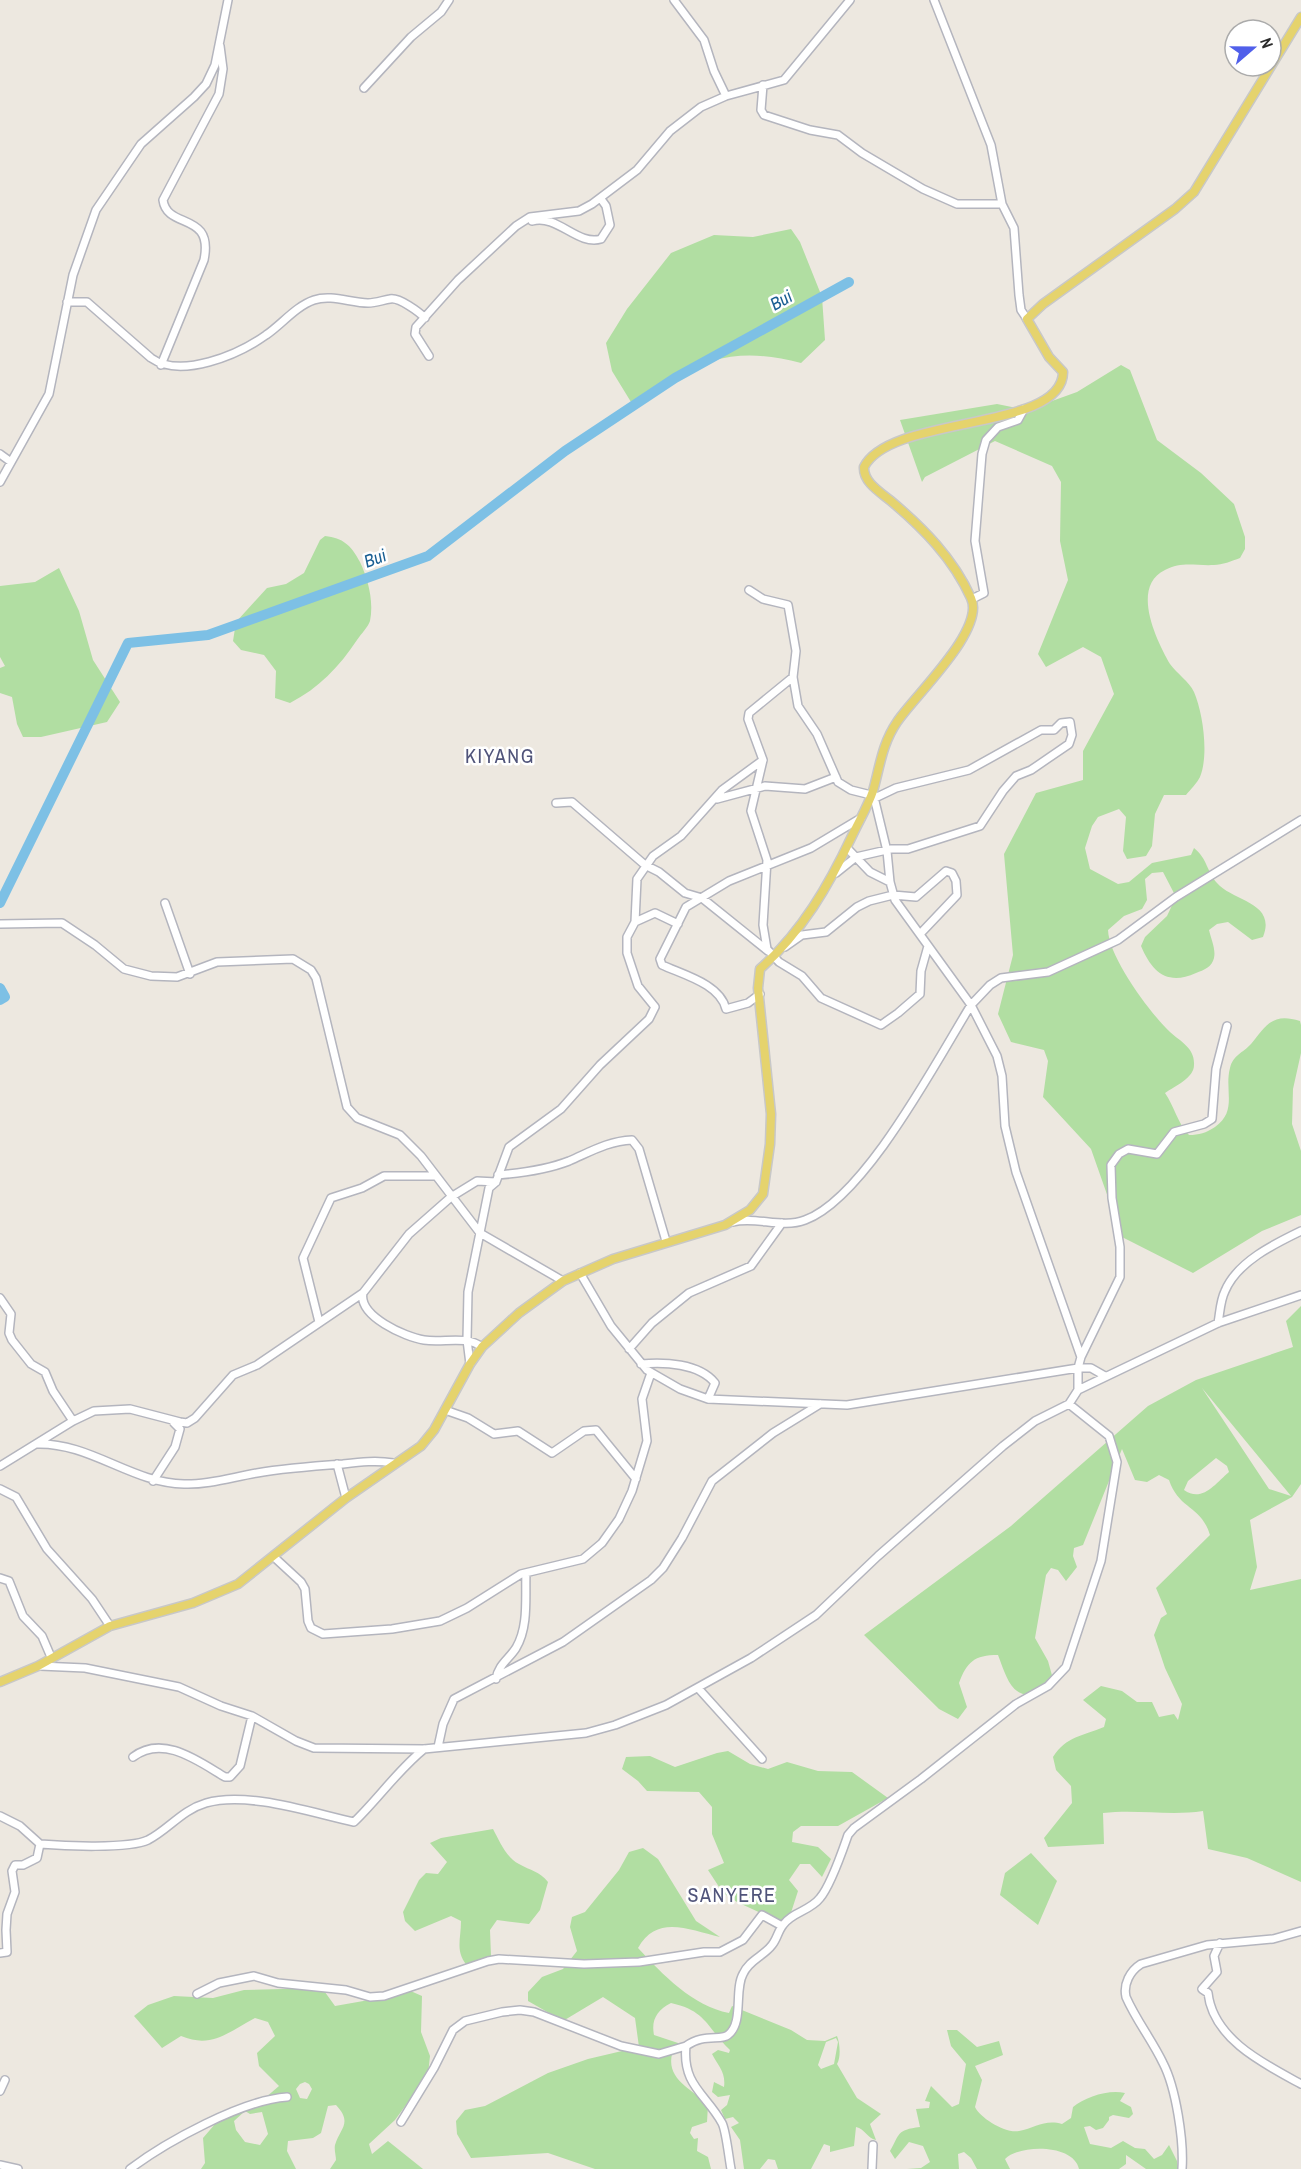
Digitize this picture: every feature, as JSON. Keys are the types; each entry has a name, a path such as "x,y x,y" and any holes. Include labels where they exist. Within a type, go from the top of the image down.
{"main road":[{"path":"0,1682 38,1666 110,1626 220,1593 238,1584 275,1558 346,1498 423,1443 482,1347 519,1313 563,1281 612,1259 725,1225 747,1212 760,1199 767,1173 771,1114 761,1026 758,981 760,969 776,955 809,915 829,882 873,795 881,753 889,736 903,714 958,645 972,618 972,599 938,544 869,482 864,467 871,458 910,436 1024,409 1055,394 1063,381 1063,372 1049,357 1027,319 1043,304 1175,209 1194,192 1301,17"}],"street":[{"path":"0,482 49,394 73,275 96,210 150,133 171,119 206,84 215,65 228,0"},
{"path":"364,88 411,37 441,12 448,0"},
{"path":"674,0 704,40 714,71 726,96"},
{"path":"429,356 415,332 464,274 516,226 540,214 579,210 601,199 638,170 670,131 701,107 726,96 783,80 850,0"},
{"path":"934,0 991,146 1002,204 1014,228 1021,310 1027,319"},
{"path":"162,365 206,248 199,228 169,210 164,200 219,94 223,69 219,40"},
{"path":"763,85 761,110 764,115 810,130 838,135 862,153 923,189 957,204 1002,204"},
{"path":"516,226 537,220 549,221 591,240 601,239 610,225 606,206 601,199"},
{"path":"67,302 87,302 162,365 172,368 195,366 249,345 308,303 321,298 371,303 393,299 419,312 425,318"},
{"path":"972,599 984,593 975,541 982,454 986,440 999,428 1018,420 1024,409"},
{"path":"0,454 11,462"},
{"path":"749,590 763,599 788,605 796,651 793,677 798,706 817,734 836,777 841,785 850,790 873,795 969,770 1041,730 1054,730 1061,723 1070,722 1072,735 1069,744 1031,770 1016,776 980,826 908,849 891,849 856,857 840,868 829,882"},
{"path":"776,955 767,949 763,925 766,896 764,872 767,865 751,811 764,760 748,719 749,713 793,677"},
{"path":"470,1364 467,1340 470,1277 489,1188 497,1179 509,1147 561,1109 600,1065 649,1019 655,1007 638,986 627,953 627,937 635,922 637,879 645,865 657,852 681,836 736,778 764,760"},
{"path":"715,800 758,787 805,789 836,777"},
{"path":"873,795 888,851 893,895 971,1005 998,1056 1002,1076 1005,1126 1017,1172 1081,1357"},
{"path":"556,802 572,802 645,865 659,872 685,893 702,898 801,976 821,998 881,1024 898,1014 920,994 921,971 928,946"},
{"path":"760,994 748,1003 726,1009 713,988 662,964 660,959 687,907 729,881 806,851 862,818"},
{"path":"725,1225 738,1221 797,1223 817,1216 838,1199 872,1161 908,1108 971,1005 990,985 1001,978 1048,972 1118,940 1176,897 1301,820"},
{"path":"843,828 853,835"},
{"path":"848,848 870,872 890,882"},
{"path":"776,955 800,936 826,932 861,904 893,895 916,897 946,871 952,873 956,881 957,895 920,934"},
{"path":"165,903 190,974"},
{"path":"635,922 656,913 678,924"},
{"path":"0,924 62,923 95,945 124,969 150,976 177,978 217,962 286,957 311,970 316,978 347,1107 357,1118 400,1135 421,1156 480,1233 563,1281"},
{"path":"1078,1390 1077,1368 1081,1357 1120,1277 1120,1247 1112,1198 1111,1165 1119,1154 1128,1149 1157,1154 1174,1132 1204,1124 1212,1119 1216,1069 1227,1026"},
{"path":"26,1449 94,1411 130,1409 187,1423 195,1418 233,1375 257,1365 363,1293 410,1234 451,1197 477,1181 542,1169 568,1161 594,1148 632,1140 639,1149 666,1241"},
{"path":"320,1322 303,1257 331,1198 362,1188 384,1176 435,1176"},
{"path":"629,1349 652,1323 690,1293 751,1266 782,1223"},
{"path":"1218,1323 1224,1293 1234,1274 1271,1247 1301,1231"},
{"path":"580,1273 611,1326 641,1364 651,1373 680,1389 708,1399 847,1405 1077,1368 1091,1368 1105,1376"},
{"path":"363,1293 363,1303 371,1313 399,1332 426,1340 474,1341 482,1347"},
{"path":"38,1666 85,1668 179,1687 221,1706 252,1716 296,1741 314,1748 424,1749 586,1733 666,1705 751,1658 816,1616 878,1556 1003,1446 1035,1421 1069,1404 1078,1390 1218,1323 1301,1294"},
{"path":"0,1298 11,1314 9,1333 12,1340 31,1365 45,1372 52,1391 73,1421"},
{"path":"641,1364 682,1365 706,1376 715,1383 708,1399"},
{"path":"275,1558 301,1582 305,1589 308,1621 316,1633 322,1634 392,1629 440,1621 526,1573 559,1567 590,1555 619,1519 636,1479 647,1441 642,1399 651,1373"},
{"path":"438,1747 443,1724 454,1699 563,1642 651,1580 663,1568 712,1481 773,1433 820,1404"},
{"path":"401,2122 434,2068 453,2030 476,2019 520,2010 534,2012 611,2043 659,2054 686,2046 694,2040 705,2037 725,2037 731,2034 735,2023 742,1975 750,1963 772,1946 782,1926 820,1898 848,1835 854,1828 921,1779 1016,1704 1048,1686 1066,1667 1101,1561 1109,1526 1117,1462 1109,1436 1069,1404"},
{"path":"445,1410 468,1418 494,1434 518,1431 552,1454 584,1431 596,1430 636,1479"},
{"path":"153,1481 178,1438 180,1428 172,1421"},
{"path":"0,1466 33,1444 53,1443 74,1448 153,1481 187,1484 286,1468 380,1460 393,1463"},
{"path":"337,1464 346,1498"},
{"path":"0,1489 16,1497 47,1549 92,1599 110,1626"},
{"path":"496,1679 498,1669 516,1647 522,1634 525,1618 526,1573"},
{"path":"0,1578 9,1581 23,1616 42,1636 51,1657"},
{"path":"698,1688 762,1760"},
{"path":"133,1757 149,1748 174,1751 195,1758 225,1777 230,1777 240,1766 252,1716"},
{"path":"0,1816 20,1826 40,1844 71,1846 135,1843 148,1840 183,1812 207,1803 244,1801 273,1804 354,1822 364,1815 408,1762 424,1749"},
{"path":"0,1953 7,1952 3,1930 15,1892 12,1870 15,1865 24,1865 37,1858 37,1847 40,1844"},
{"path":"197,1994 219,1983 254,1976 278,1983 346,1990 370,1997 384,1996 421,1982 499,1959 584,1964 639,1962 678,1954 720,1952 743,1940 762,1915 782,1926"},
{"path":"1182,2169 1183,2156 1175,2103 1165,2066 1130,2004 1125,1989 1132,1970 1141,1964 1220,1943 1273,1939 1301,1931"},
{"path":"1220,1943 1214,1956 1217,1972 1202,1989 1208,1993 1209,2007 1228,2034 1254,2058 1301,2084"},
{"path":"686,2046 684,2061 693,2087 724,2127 731,2169"},
{"path":"0,2091 5,2080"},
{"path":"130,2169 153,2151 200,2127 269,2098 287,2097"},
{"path":"872,2169 873,2145"},
{"path":"0,2165 18,2169"}],"green space":[{"path":"791,229 800,242 822,297 825,340 801,363 752,356 721,359 690,369 650,396 631,402 612,371 606,343 627,309 671,253 714,235 753,237"},
{"path":"1121,365 1130,370 1157,440 1201,473 1234,504 1245,537 1245,549 1240,558 1224,564 1171,567 1155,578 1149,589 1148,601 1153,629 1170,664 1189,684 1197,701 1204,734 1203,768 1199,779 1186,795 1164,795 1155,814 1152,846 1146,856 1127,859 1123,851 1126,817 1119,809 1098,817 1092,826 1085,848 1090,869 1118,884 1129,882 1152,863 1191,855 1194,848 1202,856 1217,883 1259,909 1264,916 1266,925 1263,937 1252,940 1228,922 1217,924 1209,930 1214,951 1211,964 1199,972 1177,978 1162,974 1156,969 1141,946 1145,937 1167,916 1176,897 1163,872 1152,873 1145,879 1147,900 1142,909 1124,916 1108,930 1115,955 1142,999 1170,1032 1190,1050 1194,1059 1191,1074 1165,1093 1189,1135 1205,1132 1222,1121 1228,1107 1231,1064 1266,1026 1283,1018 1300,1021 1301,1025 1301,1053 1293,1089 1292,1124 1301,1151 1301,1215 1262,1231 1193,1273 1122,1237 1091,1149 1043,1097 1048,1061 1044,1050 1011,1042 998,1014 1013,955 1004,854 1036,793 1083,780 1083,751 1114,694 1101,657 1083,647 1046,667 1038,654 1068,580 1060,541 1061,482 1052,466 995,441 925,477 922,482 900,420 997,404 1027,410 1077,392"},
{"path":"325,536 346,543 360,562 370,590 370,621 328,676 310,691 290,703 275,698 276,671 264,655 241,650 233,641 236,622 267,588 286,584 304,573 320,540"},
{"path":"59,568 79,611 93,660 120,702 107,722 41,737 23,737 17,724 12,697 0,693 0,668 5,666 0,657 0,586 35,582"},
{"path":"1301,1306 1301,1484 1292,1497 1250,1520 1257,1567 1250,1590 1301,1579 1301,1882 1247,1858 1208,1849 1203,1811 1103,1813 1104,1844 1048,1847 1044,1838 1072,1803 1071,1786 1056,1770 1053,1757 1069,1741 1104,1727 1106,1719 1083,1700 1101,1686 1122,1691 1137,1702 1152,1702 1159,1717 1174,1714 1178,1720 1182,1704 1165,1668 1154,1635 1161,1618 1167,1614 1156,1588 1210,1535 1201,1518 1178,1497 1169,1480 1159,1475 1147,1482 1135,1480 1122,1449 1083,1545 1074,1548 1073,1556 1077,1567 1066,1581 1058,1570 1051,1568 1046,1575 1035,1638 1048,1661 1053,1679 1048,1691 1036,1695 1019,1693 1009,1682 998,1655 983,1656 972,1661 959,1683 967,1707 958,1719 939,1709 864,1635 1011,1526 1148,1406 1196,1380 1293,1347 1286,1321","holes":["1202,1388 1291,1496 1269,1489","1216,1458 1227,1466 1229,1472 1202,1493 1197,1494 1184,1490 1188,1481"]},
{"path":"728,1751 750,1764 768,1769 787,1762 818,1771 852,1772 888,1798 838,1826 801,1826 793,1832 792,1842 818,1847 831,1859 822,1877 810,1864 800,1864 789,1880 798,1891 787,1925 723,1893 708,1870 724,1863 712,1834 712,1807 699,1792 647,1791 622,1769 626,1757 650,1756 675,1767"},
{"path":"493,1829 510,1857 538,1873 548,1882 540,1910 529,1924 497,1920 490,1930 491,1956 479,1967 470,1969 460,1952 461,1921 451,1916 415,1931 405,1921 403,1912 419,1880 426,1873 438,1874 447,1862 430,1843 441,1838"},
{"path":"643,1848 658,1859 696,1921 720,1937 685,1928 664,1928 646,1937 638,1948 679,1988 703,2004 729,2013 732,2006 791,2030 807,2040 825,2041 837,2036 840,2050 837,2064 857,2098 881,2114 870,2124 876,2140 856,2127 854,2146 830,2152 830,2146 824,2144 811,2169 778,2169 775,2160 768,2159 760,2169 744,2169 740,2140 731,2127 739,2123 733,2117 725,2119 721,2110 727,2105 730,2095 718,2097 712,2092 714,2082 724,2087 724,2077 712,2054 718,2050 729,2053 730,2050 699,2015 683,2006 671,2003 656,2016 653,2025 654,2035 678,2043 678,2052 672,2054 673,2071 682,2083 708,2105 707,2122 692,2127 690,2133 694,2139 698,2138 697,2151 708,2157 711,2169 595,2169 548,2153 471,2158 457,2134 456,2121 465,2110 485,2106 548,2073 588,2059 639,2047 635,2018 603,1997 563,2021 528,2001 528,1992 542,1977 563,1969 577,1951 570,1927 572,1917 585,1912 619,1870 629,1852","holes":["836,2038 838,2042 834,2064 821,2069 818,2065 826,2042"]},
{"path":"1031,1853 1057,1881 1038,1925 1000,1895 1005,1873"},
{"path":"322,1988 335,2006 386,1997 406,1989 422,1996 421,2032 430,2056 427,2083 411,2098 395,2120 369,2144 372,2154 388,2141 423,2169 330,2169 336,2160 335,2145 344,2125 344,2116 336,2105 328,2106 321,2133 313,2138 288,2141 287,2151 296,2169 201,2169 205,2163 203,2138 228,2109 265,2098 279,2086 259,2066 257,2053 275,2036 268,2022 255,2018 211,2040 192,2040 181,2036 162,2048 134,2016 148,2005 174,1996 213,1998 244,1990","holes":["305,2082 312,2089 307,2099 300,2098 296,2089","245,2111 250,2114 262,2112 268,2134 260,2145 245,2142 236,2130 234,2121"]},
{"path":"947,2030 957,2030 977,2047 999,2041 1003,2055 975,2066 982,2080 975,2107 982,2116 994,2124 1007,2130 1019,2131 1045,2123 1062,2124 1071,2118 1073,2107 1084,2100 1105,2093 1125,2093 1120,2101 1131,2107 1133,2114 1129,2118 1113,2115 1109,2117 1103,2128 1096,2130 1090,2126 1084,2127 1090,2144 1111,2148 1123,2141 1135,2148 1145,2149 1154,2159 1162,2155 1169,2145 1177,2161 1178,2169 1146,2169 1126,2155 1126,2164 1119,2169 1079,2169 1075,2161 1067,2155 1046,2149 1034,2149 1012,2154 1005,2159 1010,2169 977,2169 971,2158 964,2152 958,2154 959,2169 907,2169 921,2168 930,2162 923,2146 909,2142 895,2159 890,2151 903,2131 920,2127 916,2109 929,2108 930,2102 925,2101 931,2086 952,2107 959,2104 966,2064 951,2046"}],"waterway":[{"name":"Bui","path":"0,903 128,643 208,635 428,556 565,451 675,378 849,282"},
{"name":"Bui","path":"0,988 5,997 0,1000"}],"district":[{"name":"KIYANG","path":"500,755"},
{"name":"SANYERE","path":"732,1894"}]}
